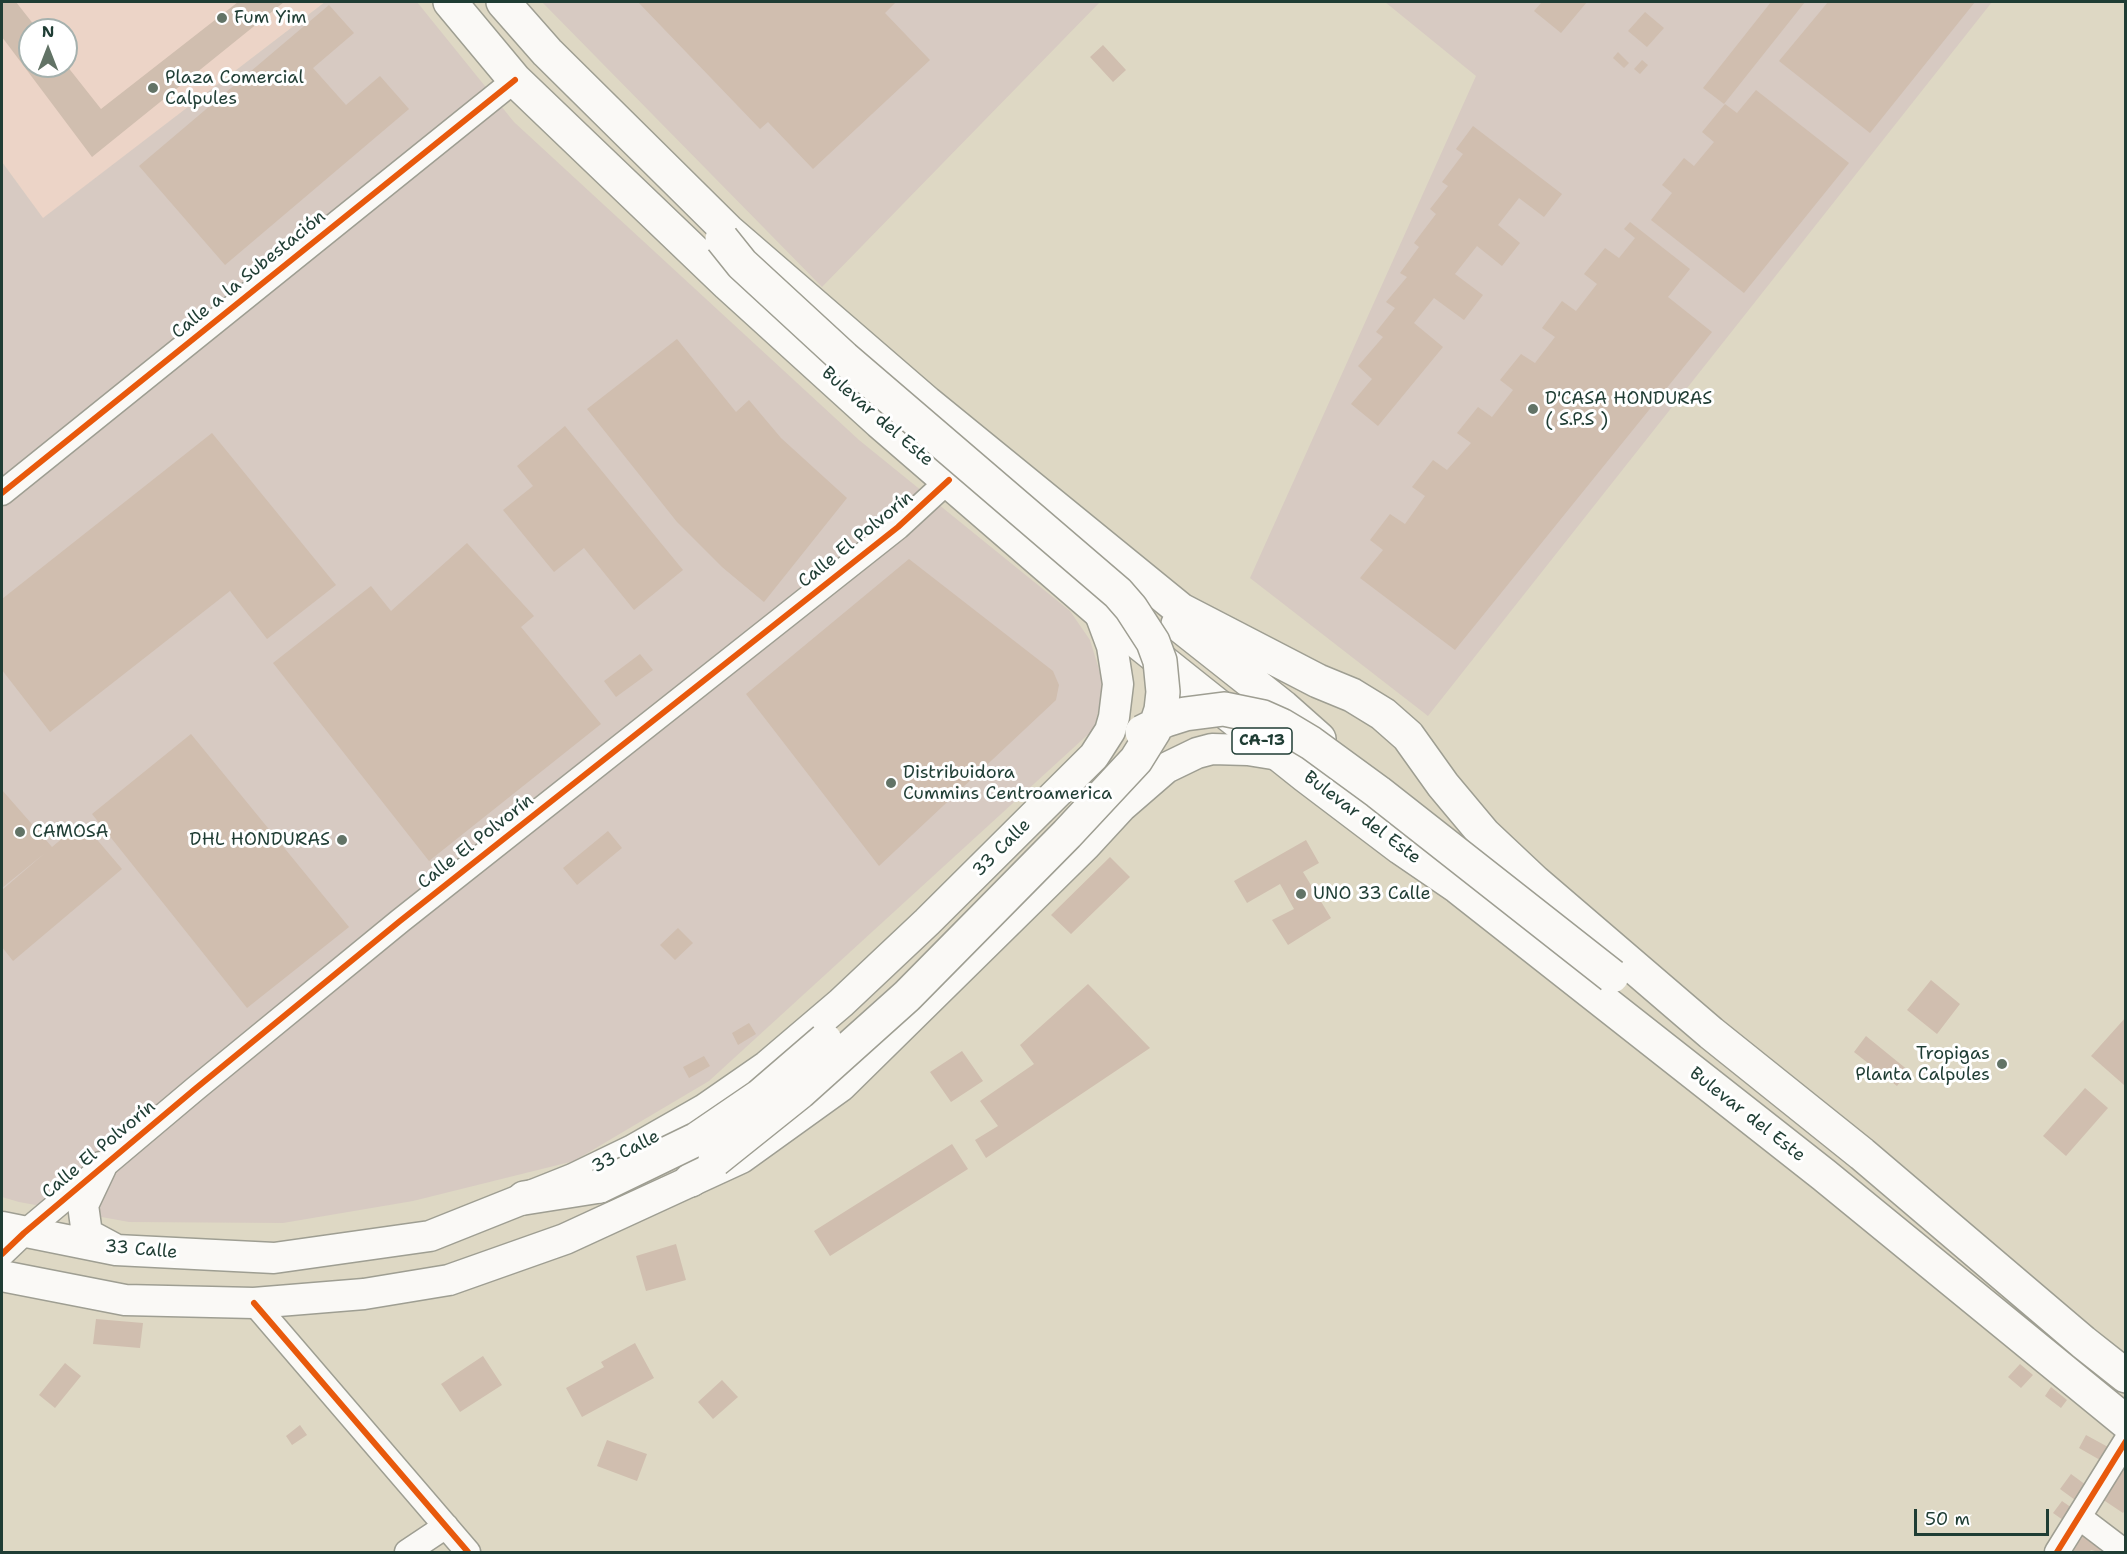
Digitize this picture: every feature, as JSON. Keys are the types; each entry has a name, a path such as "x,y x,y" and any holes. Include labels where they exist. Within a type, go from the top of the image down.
{"highway":[{"name":"Bulevar del Este","path":"450,2 515,80 728,284 880,422 1099,610 1309,779 1401,848 1458,887 1824,1174 2126,1422"},
{"path":"503,2 548,52 728,231 918,395 1181,610 1318,681 1352,695 1383,714 1408,736 1443,785 1493,842 1535,882 1711,1033 1862,1154 2126,1376"},
{"path":"690,193 742,264 844,358 1118,593 1131,608 1152,642 1160,662 1163,692 1161,710 1154,731 1136,760 1067,834 907,996 800,1092 703,1170"},
{"path":"1116,557 1146,600 1283,707 1318,738 1323,747 1322,755 1309,779"},
{"path":"524,1198 600,1186 697,1139 760,1096 878,995 1129,742 1147,728 1185,714 1224,709 1244,712 1263,717 1293,731 1378,792 1612,976 1647,1001 1711,1033"}],"main road":[{"name":"33 Calle","path":"13,1230 116,1250 274,1258 430,1236 573,1179 633,1150 705,1109 767,1066 842,1003 1094,756 1110,731 1117,701 1118,684 1112,646 1099,610"},
{"path":"2,1276 125,1300 254,1303 364,1294 449,1280 565,1239 703,1170 741,1158 841,1086 1085,846 1121,807 1166,768 1197,753 1228,748 1279,755"},
{"path":"1083,769 1121,807"},
{"path":"101,1167 83,1205 87,1234 116,1250"}],"street":[{"name":"Calle a la Subestación","path":"2,493 515,80"},
{"name":"Calle El Polvorín","path":"2,1254 13,1230 101,1167 400,921 898,527 950,480"},
{"path":"254,1303 468,1552"},
{"path":"2057,1552 2126,1440"},
{"path":"2079,1517 2125,1552"},
{"path":"407,1552 446,1526"}],"shaded area":[{"path":"2,2 325,2 43,219 2,162"},
{"path":"325,2 417,2 514,122 859,440 1070,611 1090,640 1104,686 1094,729 709,1081 574,1161 413,1201 283,1223 129,1222 19,1202 2,1197 2,162 43,218"},
{"path":"542,2 1100,2 822,287"},
{"path":"1385,2 1992,2 1428,716 1250,578 1476,76"}],"building":[{"name":"Plaza Comercial Calpules","path":"2,2 16,2 29,18 18,18 18,58 2,37"},
{"name":"Plaza Comercial Calpules","path":"238,2 284,2 92,157 33,78 76,78 101,109"},
{"path":"638,2 896,2 885,13 930,60 813,169 768,122 760,129"},
{"path":"1542,2 1587,2 1561,33 1534,11"},
{"path":"1771,2 1805,2 1724,104 1703,88"},
{"path":"1828,2 1975,2 1870,133 1779,61"},
{"path":"329,5 354,33 313,68 346,105 380,76 409,109 225,265 139,166"},
{"path":"1645,12 1664,28 1647,47 1628,31"},
{"path":"1103,45 1126,70 1113,82 1090,57"},
{"path":"1618,52 1629,63 1624,68 1613,58"},
{"path":"1642,60 1648,65 1640,74 1634,69"},
{"path":"1756,90 1849,163 1744,293 1651,220 1672,193 1662,185 1684,158 1694,166 1714,142 1702,132 1725,104 1737,113"},
{"path":"1473,126 1562,194 1544,217 1519,198 1498,225 1520,243 1502,266 1477,246 1455,274 1483,295 1464,320 1434,298 1414,323 1443,347 1378,426 1351,404 1372,379 1358,366 1383,337 1376,332 1395,308 1386,302 1407,277 1400,273 1419,247 1414,243 1436,214 1430,209 1448,186 1442,182 1463,154 1456,149"},
{"path":"1630,222 1690,269 1668,297 1712,332 1455,650 1360,578 1383,550 1370,540 1390,514 1405,524 1425,496 1412,487 1433,460 1447,470 1471,443 1457,433 1478,407 1492,417 1513,390 1500,380 1521,354 1535,363 1555,337 1542,328 1562,301 1576,311 1597,284 1584,274 1605,248 1619,258 1635,238 1624,229"},
{"path":"677,339 736,412 749,400 781,438 847,498 764,602 722,567 677,522 587,409"},
{"path":"565,426 683,570 634,610 584,548 554,572 503,510 533,486 517,466"},
{"path":"212,433 336,585 267,639 230,591 50,732 2,670 2,599"},
{"path":"467,543 534,616 521,627 601,724 429,861 273,663 371,586 391,611"},
{"name":"Distribuidora Cummins Centroamerica","path":"909,559 1053,671 1059,685 1056,700 879,866 746,694"},
{"path":"640,654 653,670 616,697 604,681"},
{"path":"191,734 349,927 247,1008 92,814"},
{"path":"2,790 52,847 82,822 122,869 13,961 2,947 2,890 45,853 2,888"},
{"path":"608,831 622,848 577,885 563,868"},
{"name":"UNO 33 Calle","path":"1306,840 1319,863 1303,872 1331,918 1288,945 1272,920 1294,909 1280,884 1247,903 1234,881"},
{"path":"1110,857 1130,877 1071,934 1051,915"},
{"path":"678,928 693,943 675,960 660,945"},
{"path":"1931,980 1960,1004 1937,1034 1907,1010"},
{"path":"1088,984 1150,1048 986,1158 975,1140 998,1126 980,1101 1034,1064 1020,1045"},
{"path":"2126,1017 2126,1083 2124,1085 2091,1056"},
{"path":"749,1023 756,1034 738,1045 732,1033"},
{"path":"1866,1036 1909,1071 1897,1086 1854,1052"},
{"path":"962,1051 983,1081 951,1102 930,1072"},
{"path":"704,1056 710,1066 689,1078 683,1067"},
{"path":"2085,1088 2108,1108 2066,1156 2043,1136"},
{"path":"952,1144 968,1169 830,1256 814,1231"},
{"path":"676,1244 686,1280 646,1291 636,1256"},
{"path":"96,1319 143,1323 140,1348 93,1344"},
{"path":"635,1343 654,1378 582,1417 566,1388 604,1367 601,1362"},
{"path":"483,1356 502,1385 460,1412 441,1384"},
{"path":"65,1363 81,1376 55,1408 39,1395"},
{"path":"2020,1364 2033,1375 2021,1388 2008,1377"},
{"path":"722,1380 738,1397 713,1419 698,1402"},
{"path":"2051,1387 2067,1400 2061,1408 2045,1396"},
{"path":"300,1425 307,1435 292,1445 286,1436"},
{"path":"2086,1435 2108,1447 2100,1460 2079,1448"},
{"path":"607,1440 647,1454 637,1481 597,1466"},
{"path":"2126,1466 2126,1509 2123,1513 2102,1499"},
{"path":"2071,1474 2086,1485 2075,1500 2060,1489"},
{"path":"2062,1501 2072,1508 2063,1520 2053,1513"},
{"path":"2086,1529 2106,1544 2099,1552 2091,1550 2089,1552 2068,1552"}],"cycle path":[{"path":"2,493 515,80"},
{"path":"2,1254 195,1089 400,921 898,527 949,480"},
{"path":"254,1303 468,1552"},
{"path":"2057,1552 2126,1441"}],"place":[{"name":"Fum Yim","path":"222,18"},
{"name":"Plaza Comercial Calpules","path":"153,88"},
{"name":"D'CASA HONDURAS ( S.P.S )","path":"1533,409"},
{"name":"Distribuidora Cummins Centroamerica","path":"891,783"},
{"name":"CAMOSA","path":"20,832"},
{"name":"DHL HONDURAS","path":"342,840"},
{"name":"UNO 33 Calle","path":"1301,894"},
{"name":"Tropigas Planta Calpules","path":"2002,1064"}]}
